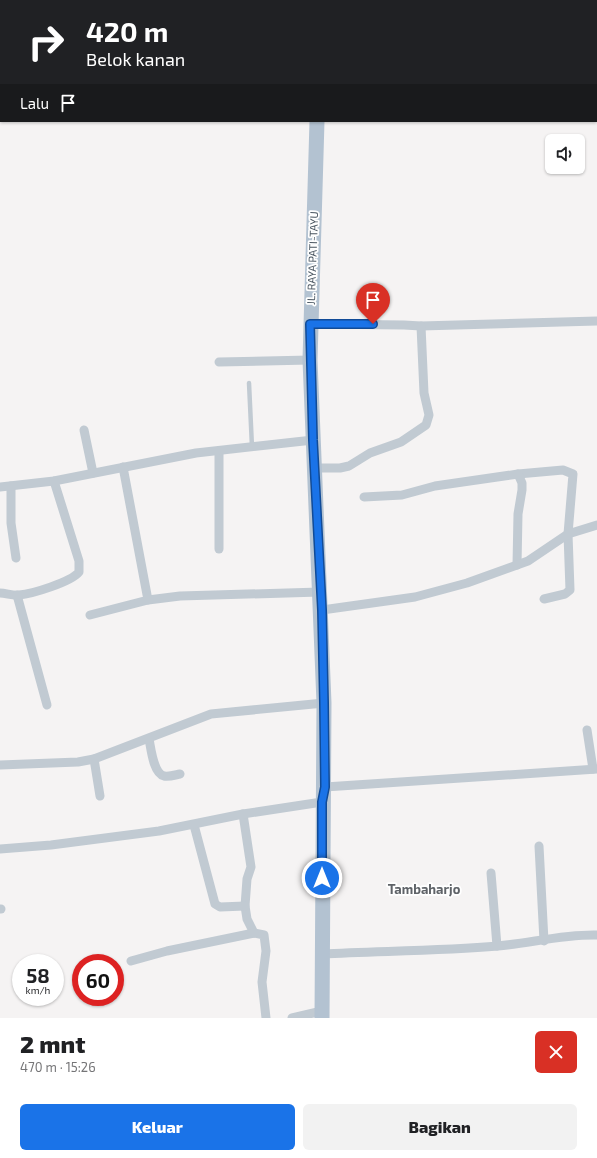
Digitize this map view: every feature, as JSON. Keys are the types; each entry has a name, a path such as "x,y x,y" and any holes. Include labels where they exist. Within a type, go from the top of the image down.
{"main road":[{"name":"JL. RAYA PATI-TAYU","path":"316,122 310,360 322,610 324,703 325,787 322,802 322,1014"}],"street":[{"path":"310,324 421,326 597,321"},
{"path":"315,468 340,468 349,466 370,453 401,442 426,425 429,415 424,393 421,326"},
{"path":"219,362 310,360"},
{"path":"84,430 93,473"},
{"path":"0,487 54,481 123,467 219,451 313,440"},
{"path":"219,451 219,550"},
{"path":"123,467 148,600"},
{"path":"364,497 402,495 436,486 518,474 563,470 573,474 568,534 570,590 567,593 544,599"},
{"path":"517,565 518,514 522,490 522,483 518,474"},
{"path":"0,593 17,595 60,584 74,577 79,572 79,561 54,481"},
{"path":"11,486 11,523 16,558"},
{"path":"322,610 415,597 467,582 533,558 568,534 597,525"},
{"path":"90,615 148,600 180,596 320,592"},
{"path":"17,595 48,705"},
{"path":"0,765 78,762 94,759 211,714 324,703"},
{"path":"325,787 595,769 587,730"},
{"path":"149,739 159,772 169,776 180,774"},
{"path":"94,759 100,796"},
{"path":"0,849 51,845 194,825 243,814 322,802"},
{"path":"243,814 251,868 247,879 245,906 247,919 254,932"},
{"path":"194,825 215,904 220,907 245,906"},
{"path":"539,846 544,941"},
{"path":"490,873 497,946"},
{"path":"131,961 167,951 254,932 264,935 266,951 262,982 266,1018"},
{"path":"322,954 497,946 544,941 565,936 597,935"},
{"path":"292,1018 322,1014"}],"lane":[{"path":"249,383 252,447"}],"district":[{"name":"Tambaharjo","path":"424,889"}],"route":[{"path":"322,878 322,802 325,787 322,610 313,440 310,324 373,324"}]}
